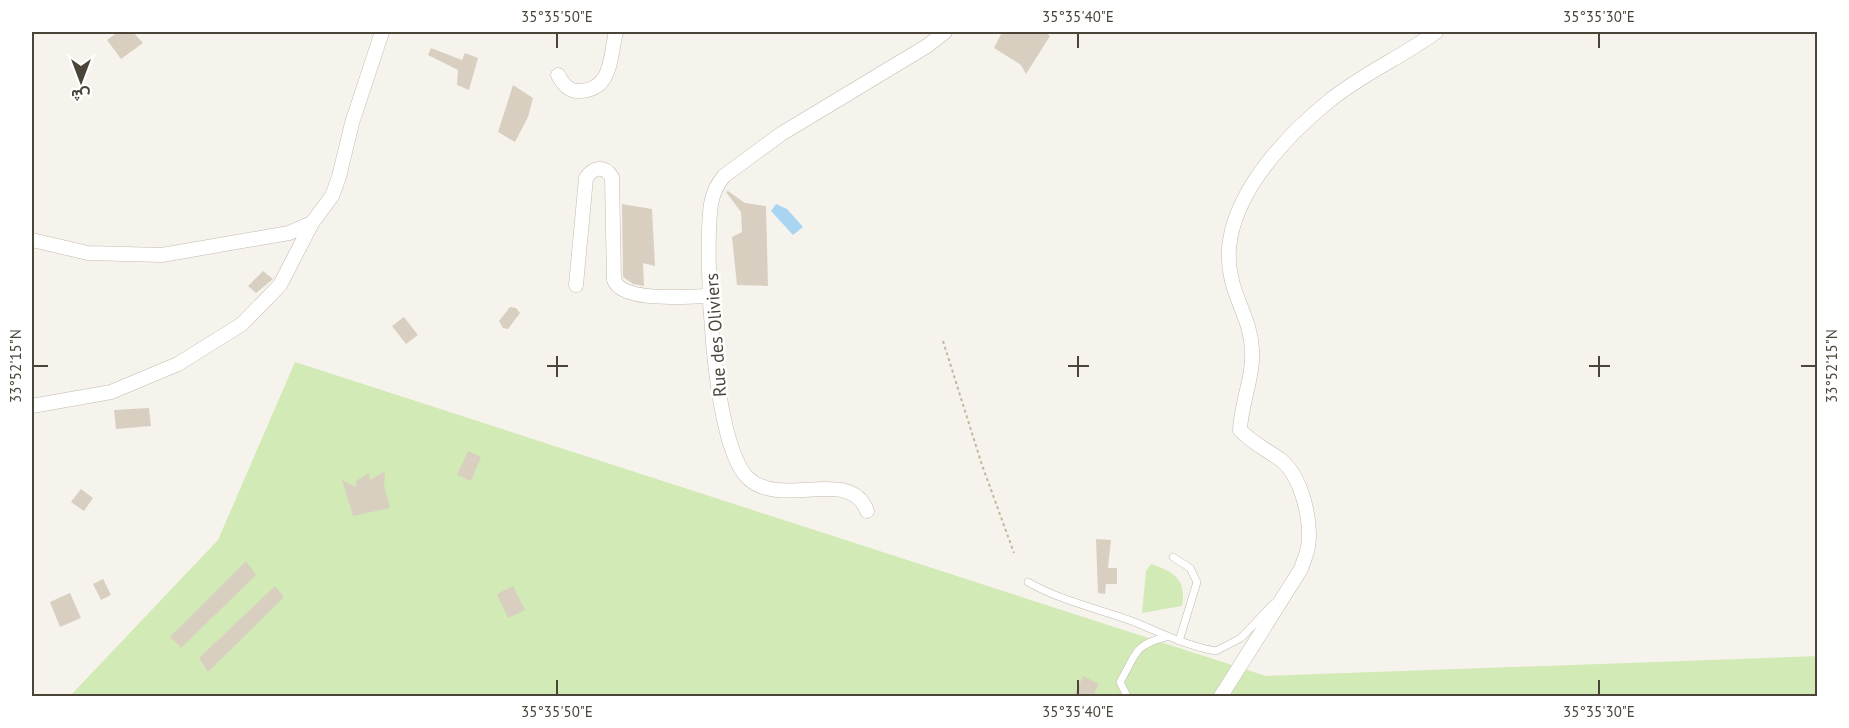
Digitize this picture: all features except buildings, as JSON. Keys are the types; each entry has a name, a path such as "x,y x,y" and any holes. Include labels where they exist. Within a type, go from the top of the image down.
{"street":[{"path":"32,406 111,392 178,364 242,324 280,285 312,223 332,196 359,101 382,32"},
{"path":"558,75 567,87 575,91 584,91 600,84 609,70 616,32"},
{"name":"Rue des Oliviers","path":"867,511 864,501 847,489 777,492 762,487 749,478 739,466 728,439 722,412 710,297 711,204 717,184 724,176 781,134 927,46 945,32"},
{"path":"1221,696 1253,649 1288,587 1301,569 1308,547 1308,527 1294,475 1283,461 1247,438 1240,430 1240,411 1252,350 1245,320 1230,280 1233,226 1241,205 1266,167 1298,129 1330,100 1436,32"},
{"path":"576,285 586,178 591,171 599,168 607,171 612,177 616,287 621,291 652,297 710,297"},
{"path":"32,240 88,253 162,255 289,233 312,223"}],"lane":[{"path":"1173,556 1190,568 1197,582 1179,641"},
{"path":"1028,582 1046,592 1130,621 1167,637 1216,651 1227,648 1241,638 1288,587"},
{"path":"1127,696 1120,682 1140,648 1145,642 1167,637"}],"path":[{"path":"943,341 981,465 1014,553"}],"green space":[{"path":"295,362 1266,676 1818,656 1817,696 70,696 218,540"},
{"path":"1151,564 1166,570 1177,578 1182,589 1182,606 1142,613 1146,571"}],"water":[{"path":"776,204 787,209 803,227 793,235 771,211"}]}
